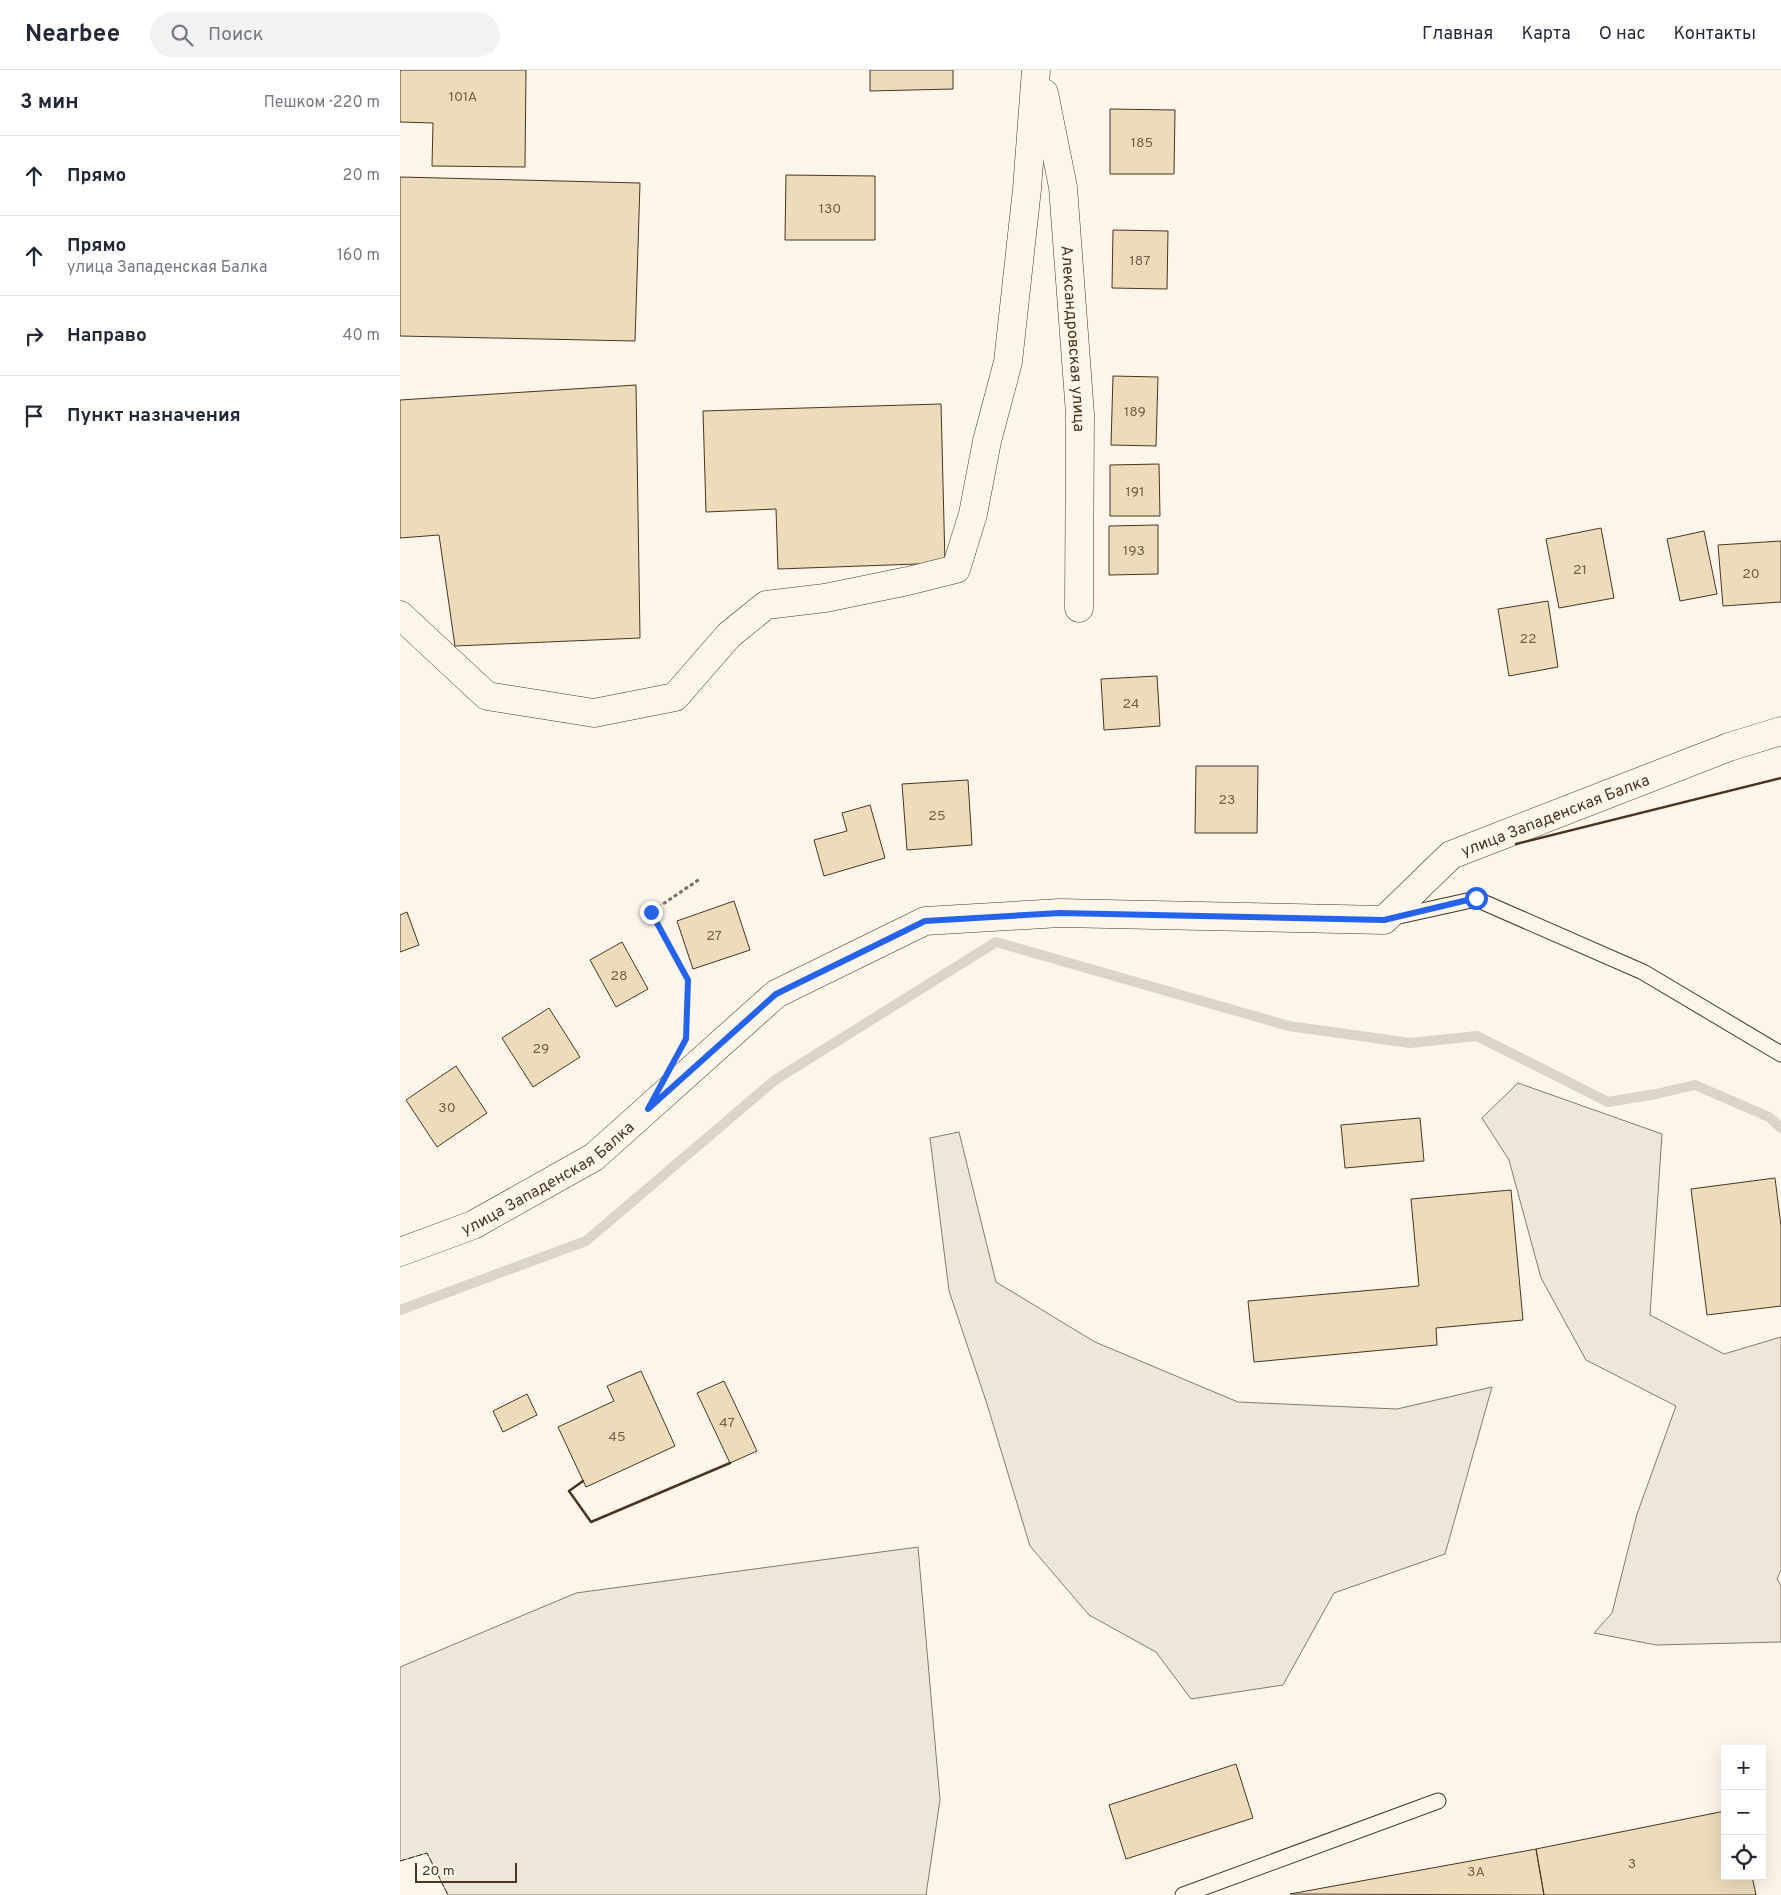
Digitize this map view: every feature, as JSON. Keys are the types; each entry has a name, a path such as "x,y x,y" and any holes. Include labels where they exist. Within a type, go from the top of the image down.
{"street":[{"name":"Александровская улица","path":"1037,70 1063,187 1066,217 1080,414 1079,608"},
{"path":"400,615 488,696 594,713 675,697 729,634 766,605 825,598 956,569 973,514 987,441 1008,362 1027,189 1037,70"},
{"name":"улица Западенская Балка","path":"400,1252 473,1225 594,1157 776,994 925,921 1060,913 1384,920 1451,855 1729,747 1781,731"}],"lane":[{"path":"1384,920 1476,898 1643,972 1781,1054"},
{"path":"1184,1895 1438,1802"}],"path":[{"path":"686,1039 688,980 651,912 700,879"}],"shaded area":[{"path":"1518,1083 1662,1134 1650,1315 1724,1354 1781,1337 1781,1570 1777,1579 1781,1586 1781,1642 1656,1645 1594,1633 1612,1613 1637,1514 1676,1406 1586,1360 1541,1278 1509,1160 1482,1118"},
{"path":"959,1132 996,1282 1095,1342 1238,1402 1397,1409 1492,1387 1445,1554 1334,1593 1283,1685 1191,1699 1156,1652 1089,1615 1030,1546 986,1401 949,1291 930,1138"},
{"path":"918,1547 940,1800 926,1895 448,1895 427,1853 400,1861 400,1667 576,1593"}],"building":[{"path":"400,70 526,70 525,167 432,166 433,123 400,122"},
{"path":"870,70 953,70 953,89 870,91"},
{"path":"1110,109 1175,110 1174,174 1110,174"},
{"path":"786,175 875,176 875,240 785,240"},
{"path":"400,177 640,183 635,341 400,336"},
{"path":"1113,230 1168,231 1167,289 1112,288"},
{"path":"1113,376 1158,377 1156,446 1111,445"},
{"path":"636,385 640,638 455,646 439,535 400,538 400,400"},
{"path":"941,404 945,563 778,569 776,509 706,512 703,411"},
{"path":"1159,464 1160,516 1110,516 1110,465"},
{"path":"1158,525 1158,574 1109,575 1109,526"},
{"path":"1601,528 1614,598 1559,608 1546,539"},
{"path":"1704,531 1717,594 1680,601 1667,539"},
{"path":"1781,541 1781,602 1723,606 1718,545"},
{"path":"1548,601 1558,667 1509,676 1498,609"},
{"path":"1157,676 1160,726 1104,730 1101,679"},
{"path":"1196,766 1258,766 1257,833 1195,833"},
{"path":"968,780 972,845 907,850 902,784"},
{"path":"870,805 885,858 824,876 814,840 847,831 842,813"},
{"path":"734,901 750,950 693,969 677,921"},
{"path":"407,912 419,945 400,952 400,915"},
{"path":"622,942 648,989 616,1007 590,960"},
{"path":"549,1008 580,1057 533,1087 502,1038"},
{"path":"456,1066 487,1113 437,1147 406,1100"},
{"path":"1420,1118 1424,1161 1345,1168 1341,1125"},
{"path":"1775,1178 1781,1226 1781,1306 1707,1315 1691,1189"},
{"path":"1511,1190 1523,1320 1436,1328 1437,1345 1254,1362 1248,1301 1419,1286 1411,1199"},
{"path":"641,1371 675,1446 586,1487 558,1427 614,1401 607,1386"},
{"path":"724,1381 757,1451 730,1463 697,1393"},
{"path":"527,1394 537,1415 503,1432 493,1411"},
{"path":"1236,1764 1253,1818 1126,1859 1109,1805"},
{"path":"1721,1812 1721,1880 1753,1880 1756,1895 1544,1895 1536,1849"},
{"path":"1536,1849 1544,1895 1290,1894"}],"waterway":[{"path":"400,1310 586,1241 775,1080 996,942 1289,1026 1410,1043 1477,1036 1608,1102 1695,1085 1769,1117 1781,1128"}],"fence":[{"path":"400,1861 427,1853 448,1895"}],"wall":[{"path":"1516,844 1781,778"},
{"path":"583,1481 569,1491 591,1522 730,1463"}],"route":[{"path":"651,912 688,980 686,1039 648,1109 776,994 925,921 1060,913 1384,920 1476,898"}]}
